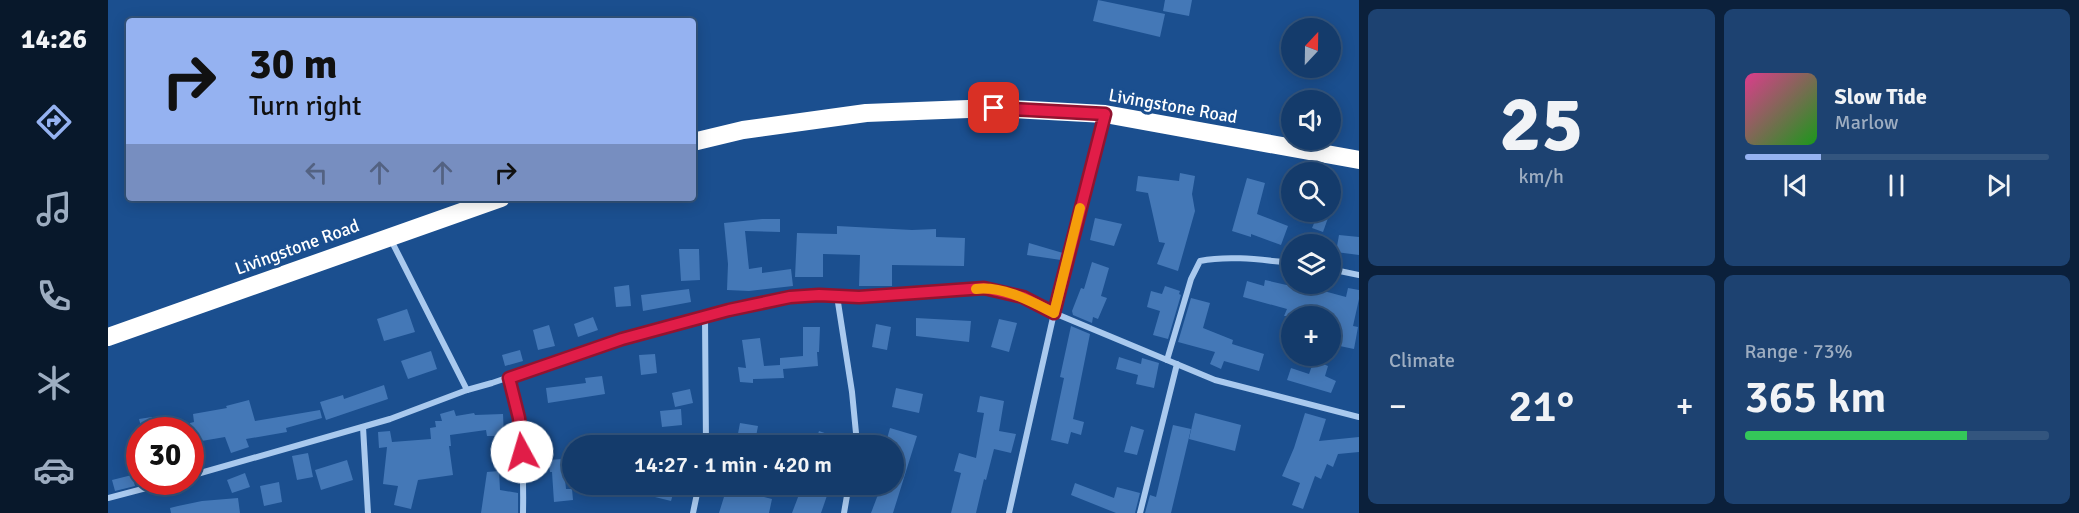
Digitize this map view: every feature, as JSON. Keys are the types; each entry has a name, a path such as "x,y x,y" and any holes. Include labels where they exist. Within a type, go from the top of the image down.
{"highway":[{"name":"Livingstone Road","path":"696,141 743,130 866,113 994,108 1105,114 1359,160"},
{"name":"Livingstone Road","path":"108,337 492,201"}],"street":[{"path":"1009,513 1054,313 1105,114"},
{"path":"389,237 467,390"},
{"path":"1167,360 1191,279 1200,261 1209,259 1281,262"},
{"path":"1341,271 1359,275"},
{"path":"204,472 390,419 467,390 622,339 729,310 790,297 819,295 859,297 912,295 984,288 1023,297 1054,313 1237,387 1359,417"},
{"path":"837,296 856,435"},
{"path":"705,317 706,435"},
{"path":"1140,513 1176,364"},
{"path":"509,378 520,428 524,469 523,513"},
{"path":"363,427 368,513"},
{"path":"108,498 126,493"},
{"path":"693,513 697,495"},
{"path":"844,513 847,495"}],"building":[{"path":"1098,0 1165,14 1160,37 1093,21"},
{"path":"1165,0 1192,0 1189,16 1163,11"},
{"path":"1180,173 1195,176 1192,194 1195,211 1178,271 1157,264 1165,243 1159,242 1148,193 1136,191 1138,176 1179,181"},
{"path":"1247,178 1265,183 1257,214 1288,226 1285,234 1281,234 1281,245 1251,234 1251,237 1232,231"},
{"path":"1095,218 1122,224 1114,246 1090,240"},
{"path":"780,219 780,232 745,231 749,269 762,267 762,273 791,269 793,286 749,291 727,290 728,264 724,223"},
{"path":"1315,222 1327,222 1323,232 1312,228"},
{"path":"837,226 936,229 936,237 965,238 964,266 892,265 892,286 859,286 860,255 823,254 823,277 795,277 797,233 837,234"},
{"path":"1341,235 1359,237 1359,255 1341,253"},
{"path":"1029,243 1063,253 1061,260 1027,255"},
{"path":"679,249 699,249 700,280 681,281"},
{"path":"1092,262 1109,268 1101,296 1107,298 1098,319 1093,317 1092,323 1073,315 1072,311 1081,288 1084,289"},
{"path":"1265,280 1281,284 1281,294 1335,294 1346,297 1348,288 1359,290 1353,326 1358,327 1354,349 1341,346 1341,306 1281,307 1243,297 1247,281 1264,286"},
{"path":"629,285 631,306 616,307 614,287"},
{"path":"1165,286 1180,291 1181,295 1168,339 1153,335 1160,311 1147,307 1151,291 1162,294"},
{"path":"689,289 691,302 643,311 641,295"},
{"path":"1191,298 1210,303 1203,328 1233,340 1232,344 1264,354 1259,371 1224,361 1221,369 1210,364 1215,352 1178,342"},
{"path":"407,309 415,332 384,341 377,319"},
{"path":"593,317 598,330 578,337 574,324"},
{"path":"916,318 971,321 969,342 916,336"},
{"path":"999,319 1017,323 1009,352 991,347"},
{"path":"876,324 891,327 887,350 872,347"},
{"path":"549,325 555,346 538,350 533,330"},
{"path":"1071,326 1090,334 1073,419 1084,422 1081,435 1071,432 1068,444 1051,440 1064,378 1060,377"},
{"path":"803,327 820,327 818,366 783,369 784,378 753,379 753,383 740,382 738,367 746,368 742,340 760,338 764,366 780,365 780,358 803,356"},
{"path":"520,350 523,361 505,366 502,355"},
{"path":"431,351 437,369 408,379 401,361"},
{"path":"655,354 657,373 641,375 639,355"},
{"path":"1119,357 1141,364 1142,358 1159,363 1154,388 1136,384 1138,375 1116,369"},
{"path":"1312,366 1328,366 1325,376 1336,381 1331,393 1287,380 1291,368 1309,374"},
{"path":"602,376 605,394 548,403 546,388 586,383 585,378"},
{"path":"384,385 388,399 326,420 320,402 343,395 344,399"},
{"path":"896,388 923,394 919,413 892,407"},
{"path":"690,389 693,403 675,407 672,393"},
{"path":"980,396 1004,401 999,431 1016,434 1011,453 994,449 976,513 951,513 961,473 954,471 959,453 976,458 984,413 977,412"},
{"path":"249,400 255,421 320,410 322,418 286,428 287,432 246,439 249,447 231,453 225,437 204,441 204,417 193,417 193,414 227,408 226,406"},
{"path":"681,409 682,425 662,427 660,411"},
{"path":"454,410 456,416 474,413 475,415 503,414 504,436 487,436 486,430 450,435 451,446 449,446 453,475 418,480 411,509 394,505 398,486 383,484 387,447 379,448 378,432 390,431 392,442 431,439 430,428 436,427 435,421 442,421 440,414"},
{"path":"1195,413 1241,425 1235,451 1189,439"},
{"path":"1305,413 1326,419 1319,441 1359,437 1359,452 1338,454 1333,467 1327,464 1321,479 1315,476 1303,509 1292,505 1300,483 1282,476"},
{"path":"740,423 758,426 756,435 738,435"},
{"path":"1173,425 1191,429 1171,513 1145,513 1150,495 1156,497"},
{"path":"1131,426 1144,430 1137,455 1124,452"},
{"path":"890,428 917,436 904,478 904,435 888,435"},
{"path":"819,431 830,435 818,435"},
{"path":"308,453 313,477 297,480 292,456"},
{"path":"562,459 562,495 573,495 573,500 554,502 552,472 550,472 548,460"},
{"path":"347,460 353,480 321,490 315,470"},
{"path":"499,471 500,490 518,493 518,513 481,513 487,472"},
{"path":"245,473 250,487 232,493 227,480"},
{"path":"126,476 126,488 115,491 112,480"},
{"path":"279,482 282,502 264,506 260,486"},
{"path":"1075,483 1114,498 1117,487 1140,493 1135,513 1116,513 1071,495"},
{"path":"655,495 673,495 671,501 655,497"},
{"path":"725,495 755,495 772,499 769,513 719,513"},
{"path":"799,495 827,495 821,513 792,513"},
{"path":"878,495 899,495 893,513 871,513"},
{"path":"238,498 240,513 171,513 170,508 202,501"}],"slow traffic":[{"path":"976,289 984,288 1023,297 1054,313 1080,208"}],"route":[{"path":"522,452 519,418 509,378 622,339 729,310 790,297 912,295 984,288 1023,297 1054,313 1105,114 994,108"}]}
